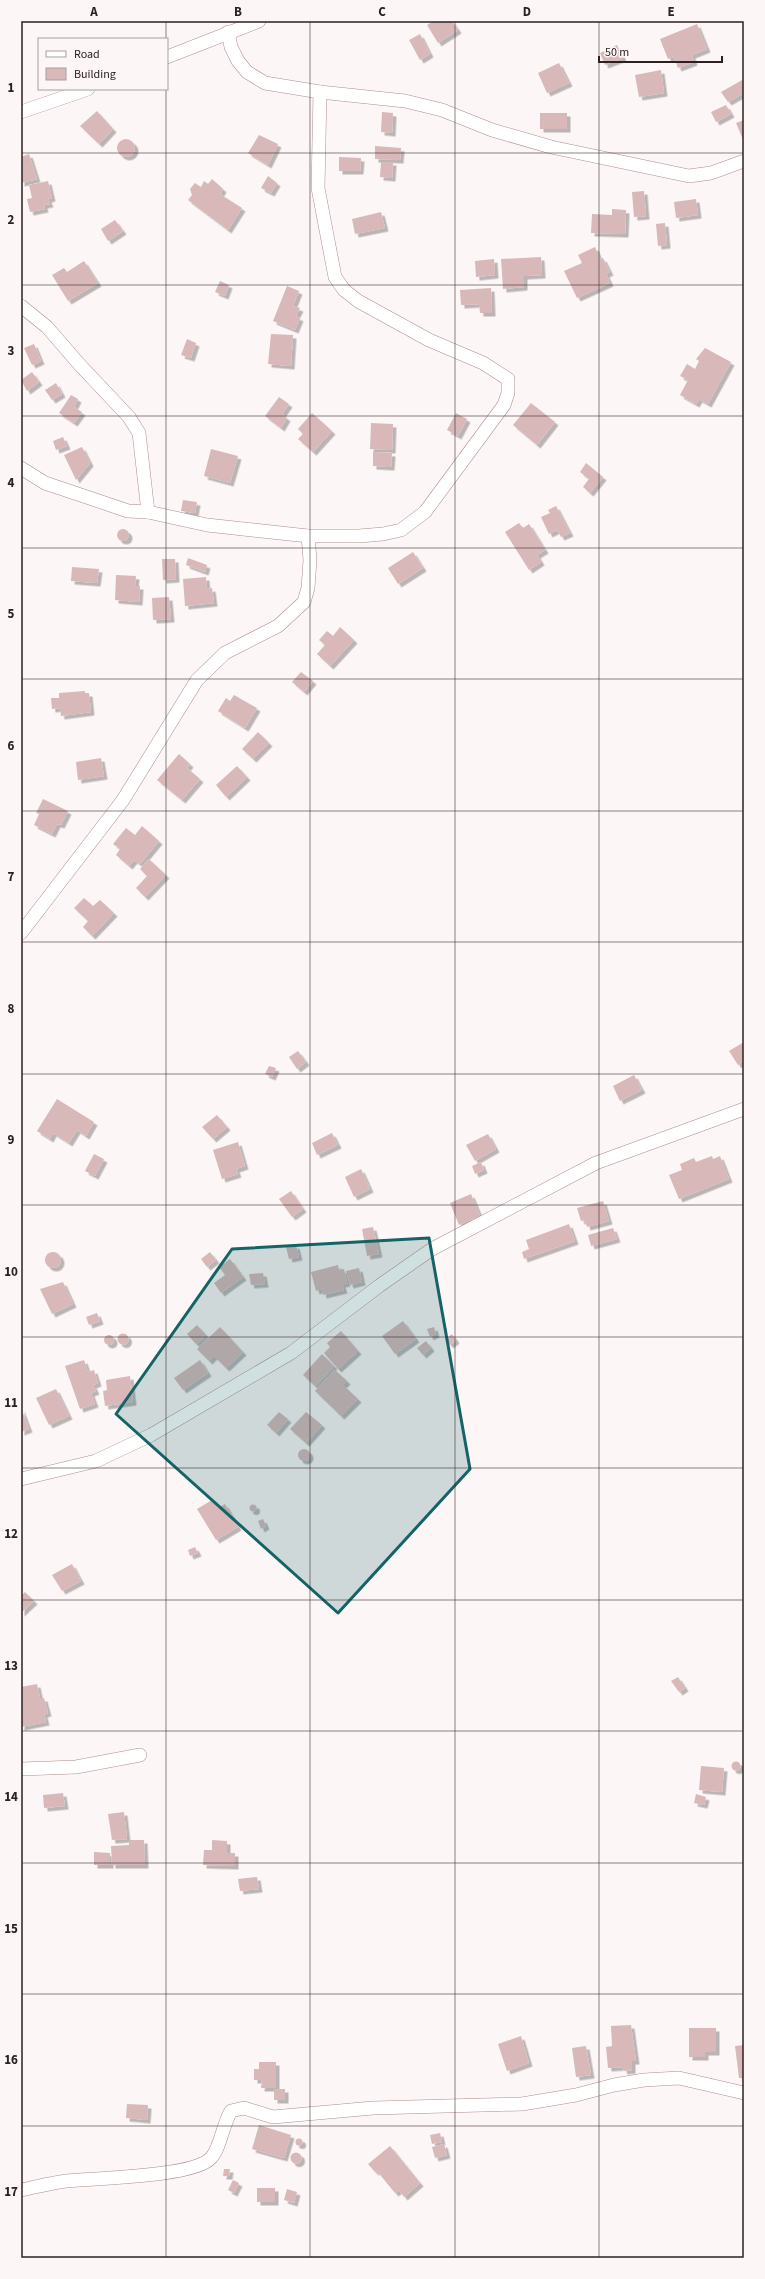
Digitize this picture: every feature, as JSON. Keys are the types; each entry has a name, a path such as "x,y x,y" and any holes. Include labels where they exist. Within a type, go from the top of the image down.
{"street":[{"path":"168,57 259,21"},
{"path":"228,32 231,47 238,61 247,72 265,83 320,92 405,101 442,110 492,130 551,147 689,176 711,174 744,161"},
{"path":"21,112 85,90"},
{"path":"21,468 45,483 128,511 148,512 207,525 308,536 359,536 402,530 425,512 444,489 504,405 509,383 506,376 482,363 429,340 358,301 344,290 335,277 318,188 320,92"},
{"path":"21,306 47,327 84,370 129,416 139,433 148,512"},
{"path":"21,934 123,800 197,680 225,654 278,626 304,602 308,588 310,560 308,536"},
{"path":"21,1479 96,1461 151,1435 281,1360 378,1286 432,1249 596,1164 744,1109"},
{"path":"21,1769 76,1767 140,1755"},
{"path":"21,2190 65,2181 145,2174 188,2169 204,2165 212,2157 224,2123 231,2111 244,2108 273,2117 373,2108 522,2104 576,2095 614,2085 644,2080 679,2078 744,2093"}],"highlighted area":[{"path":"429,1238 470,1469 338,1613 116,1414 232,1249"}],"building":[{"path":"434,21 452,21 458,30 438,43 427,25"},
{"path":"697,24 707,49 692,55 694,62 678,68 674,57 668,59 660,39"},
{"path":"420,34 430,54 420,60 409,40"},
{"path":"617,45 623,58 605,65 600,53"},
{"path":"559,63 569,83 547,93 538,73"},
{"path":"661,70 664,93 639,97 635,75"},
{"path":"744,79 744,93 728,102 721,92"},
{"path":"726,105 731,114 716,122 711,112"},
{"path":"97,111 113,129 99,144 80,126"},
{"path":"382,112 393,113 392,133 381,132"},
{"path":"540,113 567,113 567,129 540,129"},
{"path":"744,120 744,142 736,123"},
{"path":"259,135 278,144 268,165 248,153"},
{"path":"126,139 132,142 135,148 132,154 126,157 120,154 117,148 120,142"},
{"path":"375,146 401,148 400,160 375,159"},
{"path":"29,154 37,179 21,183 21,157"},
{"path":"339,157 361,158 360,171 339,171"},
{"path":"381,162 393,162 392,178 380,177"},
{"path":"268,176 277,183 271,193 261,188"},
{"path":"212,179 223,189 220,194 242,208 228,230 188,200 192,195 190,189 195,183 201,187 204,181 208,184"},
{"path":"48,181 52,198 48,199 50,204 44,205 45,209 30,212 27,199 32,198 29,185"},
{"path":"644,191 646,216 634,217 632,192"},
{"path":"696,199 698,215 676,218 674,202"},
{"path":"612,209 626,210 625,234 591,233 592,214 612,215"},
{"path":"381,212 385,228 355,234 352,219"},
{"path":"115,220 123,231 108,241 101,229"},
{"path":"665,223 667,245 658,246 656,224"},
{"path":"595,247 600,259 603,258 610,272 606,274 610,283 577,298 564,271 582,263 578,255"},
{"path":"541,257 542,275 524,276 524,287 503,289 501,259"},
{"path":"494,259 495,275 476,277 475,261"},
{"path":"84,261 98,283 68,301 52,275 64,268 67,272"},
{"path":"220,281 229,285 225,296 215,292"},
{"path":"287,286 299,291 293,306 300,308 296,316 300,318 295,330 273,321"},
{"path":"491,288 492,313 480,313 479,304 461,305 460,290"},
{"path":"271,334 293,335 291,366 268,364"},
{"path":"187,339 196,343 191,358 181,355"},
{"path":"34,344 41,361 32,365 24,348"},
{"path":"705,348 731,362 708,404 699,399 696,404 680,395 688,380 680,376 687,364 695,369 699,361 696,359"},
{"path":"32,372 39,382 27,391 21,380"},
{"path":"56,383 62,394 52,400 45,390"},
{"path":"71,395 78,399 74,407 82,412 74,423 59,413"},
{"path":"279,397 289,404 282,414 287,418 281,428 265,416"},
{"path":"531,403 555,422 537,445 513,425"},
{"path":"312,413 332,431 313,452 298,439 303,434 298,429"},
{"path":"456,413 467,419 458,436 447,430"},
{"path":"371,423 393,424 392,450 370,449"},
{"path":"63,437 67,446 56,450 53,441"},
{"path":"82,447 90,463 76,480 64,455"},
{"path":"211,449 238,456 230,483 204,476"},
{"path":"373,452 392,453 391,467 373,466"},
{"path":"586,463 603,477 590,493 583,487 589,479 580,472"},
{"path":"183,500 197,502 195,513 181,511"},
{"path":"556,506 570,533 561,537 557,530 549,534 541,517 550,513 548,510"},
{"path":"519,523 523,528 529,524 545,550 537,555 541,562 529,570 505,532"},
{"path":"121,529 125,529 129,535 125,541 121,541 117,537 117,533"},
{"path":"413,552 423,568 398,584 388,568"},
{"path":"188,558 207,565 205,572 186,565"},
{"path":"162,559 175,559 176,579 163,580"},
{"path":"72,567 99,569 97,583 71,581"},
{"path":"116,575 136,576 135,586 140,586 139,602 115,600"},
{"path":"206,577 207,589 212,588 214,603 185,606 183,579"},
{"path":"169,597 171,619 153,620 152,598"},
{"path":"340,627 354,640 330,666 317,654 325,645 319,640 327,631 333,636"},
{"path":"301,672 313,681 304,692 292,682"},
{"path":"85,691 85,693 89,693 91,712 61,716 60,708 52,709 51,698 59,698 59,693"},
{"path":"234,695 257,708 245,728 218,711 226,698 230,701"},
{"path":"258,732 269,743 253,759 242,749"},
{"path":"179,754 190,764 187,768 200,779 182,800 157,780"},
{"path":"101,758 104,776 78,780 76,762"},
{"path":"237,766 247,777 226,797 216,785"},
{"path":"43,799 68,811 61,825 57,824 52,834 34,825 39,814 36,813"},
{"path":"142,826 159,841 140,864 134,860 129,866 116,855 120,849 113,844 126,828 135,835"},
{"path":"149,859 166,875 145,897 136,888 147,876 140,869"},
{"path":"84,898 93,906 100,900 114,913 92,936 83,927 88,921 74,908"},
{"path":"744,1042 744,1061 738,1065 729,1051"},
{"path":"298,1051 306,1062 297,1069 289,1057"},
{"path":"269,1066 276,1068 272,1077 265,1074"},
{"path":"634,1075 642,1090 620,1101 613,1086"},
{"path":"57,1099 94,1122 86,1136 77,1130 69,1143 53,1133 50,1139 37,1131"},
{"path":"217,1115 227,1127 213,1139 202,1127"},
{"path":"332,1133 338,1145 317,1155 312,1143"},
{"path":"488,1134 496,1149 475,1161 466,1145"},
{"path":"238,1142 245,1166 236,1169 238,1174 222,1179 213,1150"},
{"path":"94,1154 104,1159 95,1176 85,1171"},
{"path":"712,1156 713,1159 720,1156 729,1179 679,1199 669,1175 682,1170 680,1164 694,1158 696,1162"},
{"path":"481,1162 484,1170 475,1174 472,1166"},
{"path":"361,1169 370,1189 354,1197 345,1177"},
{"path":"291,1191 303,1209 292,1217 279,1199"},
{"path":"471,1194 480,1216 459,1225 450,1203"},
{"path":"603,1201 609,1221 587,1227 585,1220 581,1221 577,1208"},
{"path":"569,1224 575,1241 524,1259 522,1252 529,1249 526,1240"},
{"path":"373,1227 379,1254 367,1256 362,1229"},
{"path":"613,1228 617,1239 591,1246 588,1235"},
{"path":"296,1245 299,1257 289,1259 286,1247"},
{"path":"53,1252 59,1254 61,1260 59,1266 53,1268 47,1266 45,1260 47,1254"},
{"path":"210,1252 216,1260 207,1267 201,1259"},
{"path":"230,1259 243,1277 221,1293 214,1283 225,1275 219,1267"},
{"path":"338,1265 339,1270 344,1269 347,1283 342,1284 344,1290 323,1295 322,1289 316,1291 311,1272"},
{"path":"359,1268 362,1282 350,1285 346,1271"},
{"path":"263,1273 265,1284 251,1285 249,1274"},
{"path":"63,1282 73,1304 52,1314 40,1289"},
{"path":"97,1313 100,1321 89,1325 86,1317"},
{"path":"403,1321 416,1339 395,1354 382,1336"},
{"path":"197,1325 206,1335 196,1344 187,1334"},
{"path":"220,1327 243,1352 226,1368 214,1356 209,1361 197,1349"},
{"path":"434,1327 436,1334 430,1337 427,1329"},
{"path":"341,1331 358,1351 338,1369 324,1353 330,1347 327,1343"},
{"path":"123,1333 127,1335 129,1339 127,1343 123,1345 119,1343 117,1339 119,1335"},
{"path":"452,1334 456,1340 450,1345 445,1339"},
{"path":"109,1335 114,1340 109,1345 104,1340"},
{"path":"426,1341 431,1348 423,1355 417,1348"},
{"path":"322,1354 334,1366 315,1386 303,1375"},
{"path":"84,1360 88,1372 94,1370 98,1383 93,1385 96,1391 91,1393 95,1404 80,1409 65,1366"},
{"path":"200,1360 208,1373 183,1390 174,1378"},
{"path":"335,1370 347,1381 343,1385 358,1399 341,1416 315,1391"},
{"path":"130,1376 133,1402 105,1406 103,1391 107,1390 106,1380"},
{"path":"56,1389 69,1416 49,1425 36,1398"},
{"path":"21,1408 29,1429 21,1432"},
{"path":"279,1412 288,1419 276,1433 267,1425"},
{"path":"306,1412 322,1425 306,1443 290,1429"},
{"path":"304,1449 308,1451 310,1455 308,1459 304,1461 300,1459 298,1455 300,1451"},
{"path":"212,1500 218,1508 225,1504 238,1527 216,1540 197,1509"},
{"path":"253,1504 256,1505 256,1511 253,1512 250,1511 249,1508 250,1505"},
{"path":"263,1519 266,1526 261,1529 258,1521"},
{"path":"195,1547 198,1553 190,1556 188,1550"},
{"path":"72,1564 81,1581 62,1591 52,1575"},
{"path":"25,1592 34,1601 21,1613 21,1596"},
{"path":"678,1677 685,1688 679,1692 671,1681"},
{"path":"37,1684 40,1698 44,1698 48,1713 44,1714 46,1722 21,1727 21,1687"},
{"path":"734,1762 738,1762 740,1766 738,1770 734,1770 732,1768 732,1764"},
{"path":"701,1766 724,1768 722,1792 699,1790"},
{"path":"63,1793 65,1806 44,1808 43,1795"},
{"path":"696,1794 706,1797 704,1805 694,1803"},
{"path":"124,1812 127,1839 112,1840 108,1814"},
{"path":"129,1840 144,1840 145,1865 112,1865 111,1846 129,1845"},
{"path":"212,1840 227,1841 227,1853 235,1853 235,1866 203,1865 204,1850 212,1850"},
{"path":"94,1852 110,1853 110,1865 94,1865"},
{"path":"257,1877 259,1889 240,1891 238,1879"},
{"path":"631,2025 636,2061 632,2061 632,2070 624,2071 623,2067 608,2068 606,2047 612,2046 611,2026"},
{"path":"689,2028 716,2028 716,2052 705,2052 705,2057 689,2057"},
{"path":"521,2036 529,2063 507,2071 498,2044"},
{"path":"744,2045 744,2078 739,2078 735,2046"},
{"path":"586,2046 591,2075 576,2077 572,2048"},
{"path":"259,2062 276,2062 276,2088 261,2088 262,2080 254,2080 254,2069 259,2069"},
{"path":"274,2089 285,2089 285,2100 274,2100"},
{"path":"127,2104 148,2105 147,2120 126,2118"},
{"path":"259,2125 291,2135 284,2158 252,2149"},
{"path":"440,2133 442,2142 432,2144 430,2135"},
{"path":"299,2138 302,2139 302,2145 299,2146 296,2145 295,2142 296,2139"},
{"path":"444,2144 447,2155 435,2158 432,2147"},
{"path":"390,2146 420,2183 404,2197 399,2190 395,2193 377,2171 375,2172 368,2164"},
{"path":"294,2153 298,2153 300,2154 300,2162 294,2163 291,2160 291,2156"},
{"path":"224,2169 230,2169 229,2176 223,2176"},
{"path":"233,2180 239,2183 234,2193 228,2190"},
{"path":"257,2188 275,2188 275,2202 257,2202"},
{"path":"287,2189 297,2192 294,2203 284,2200"}]}
